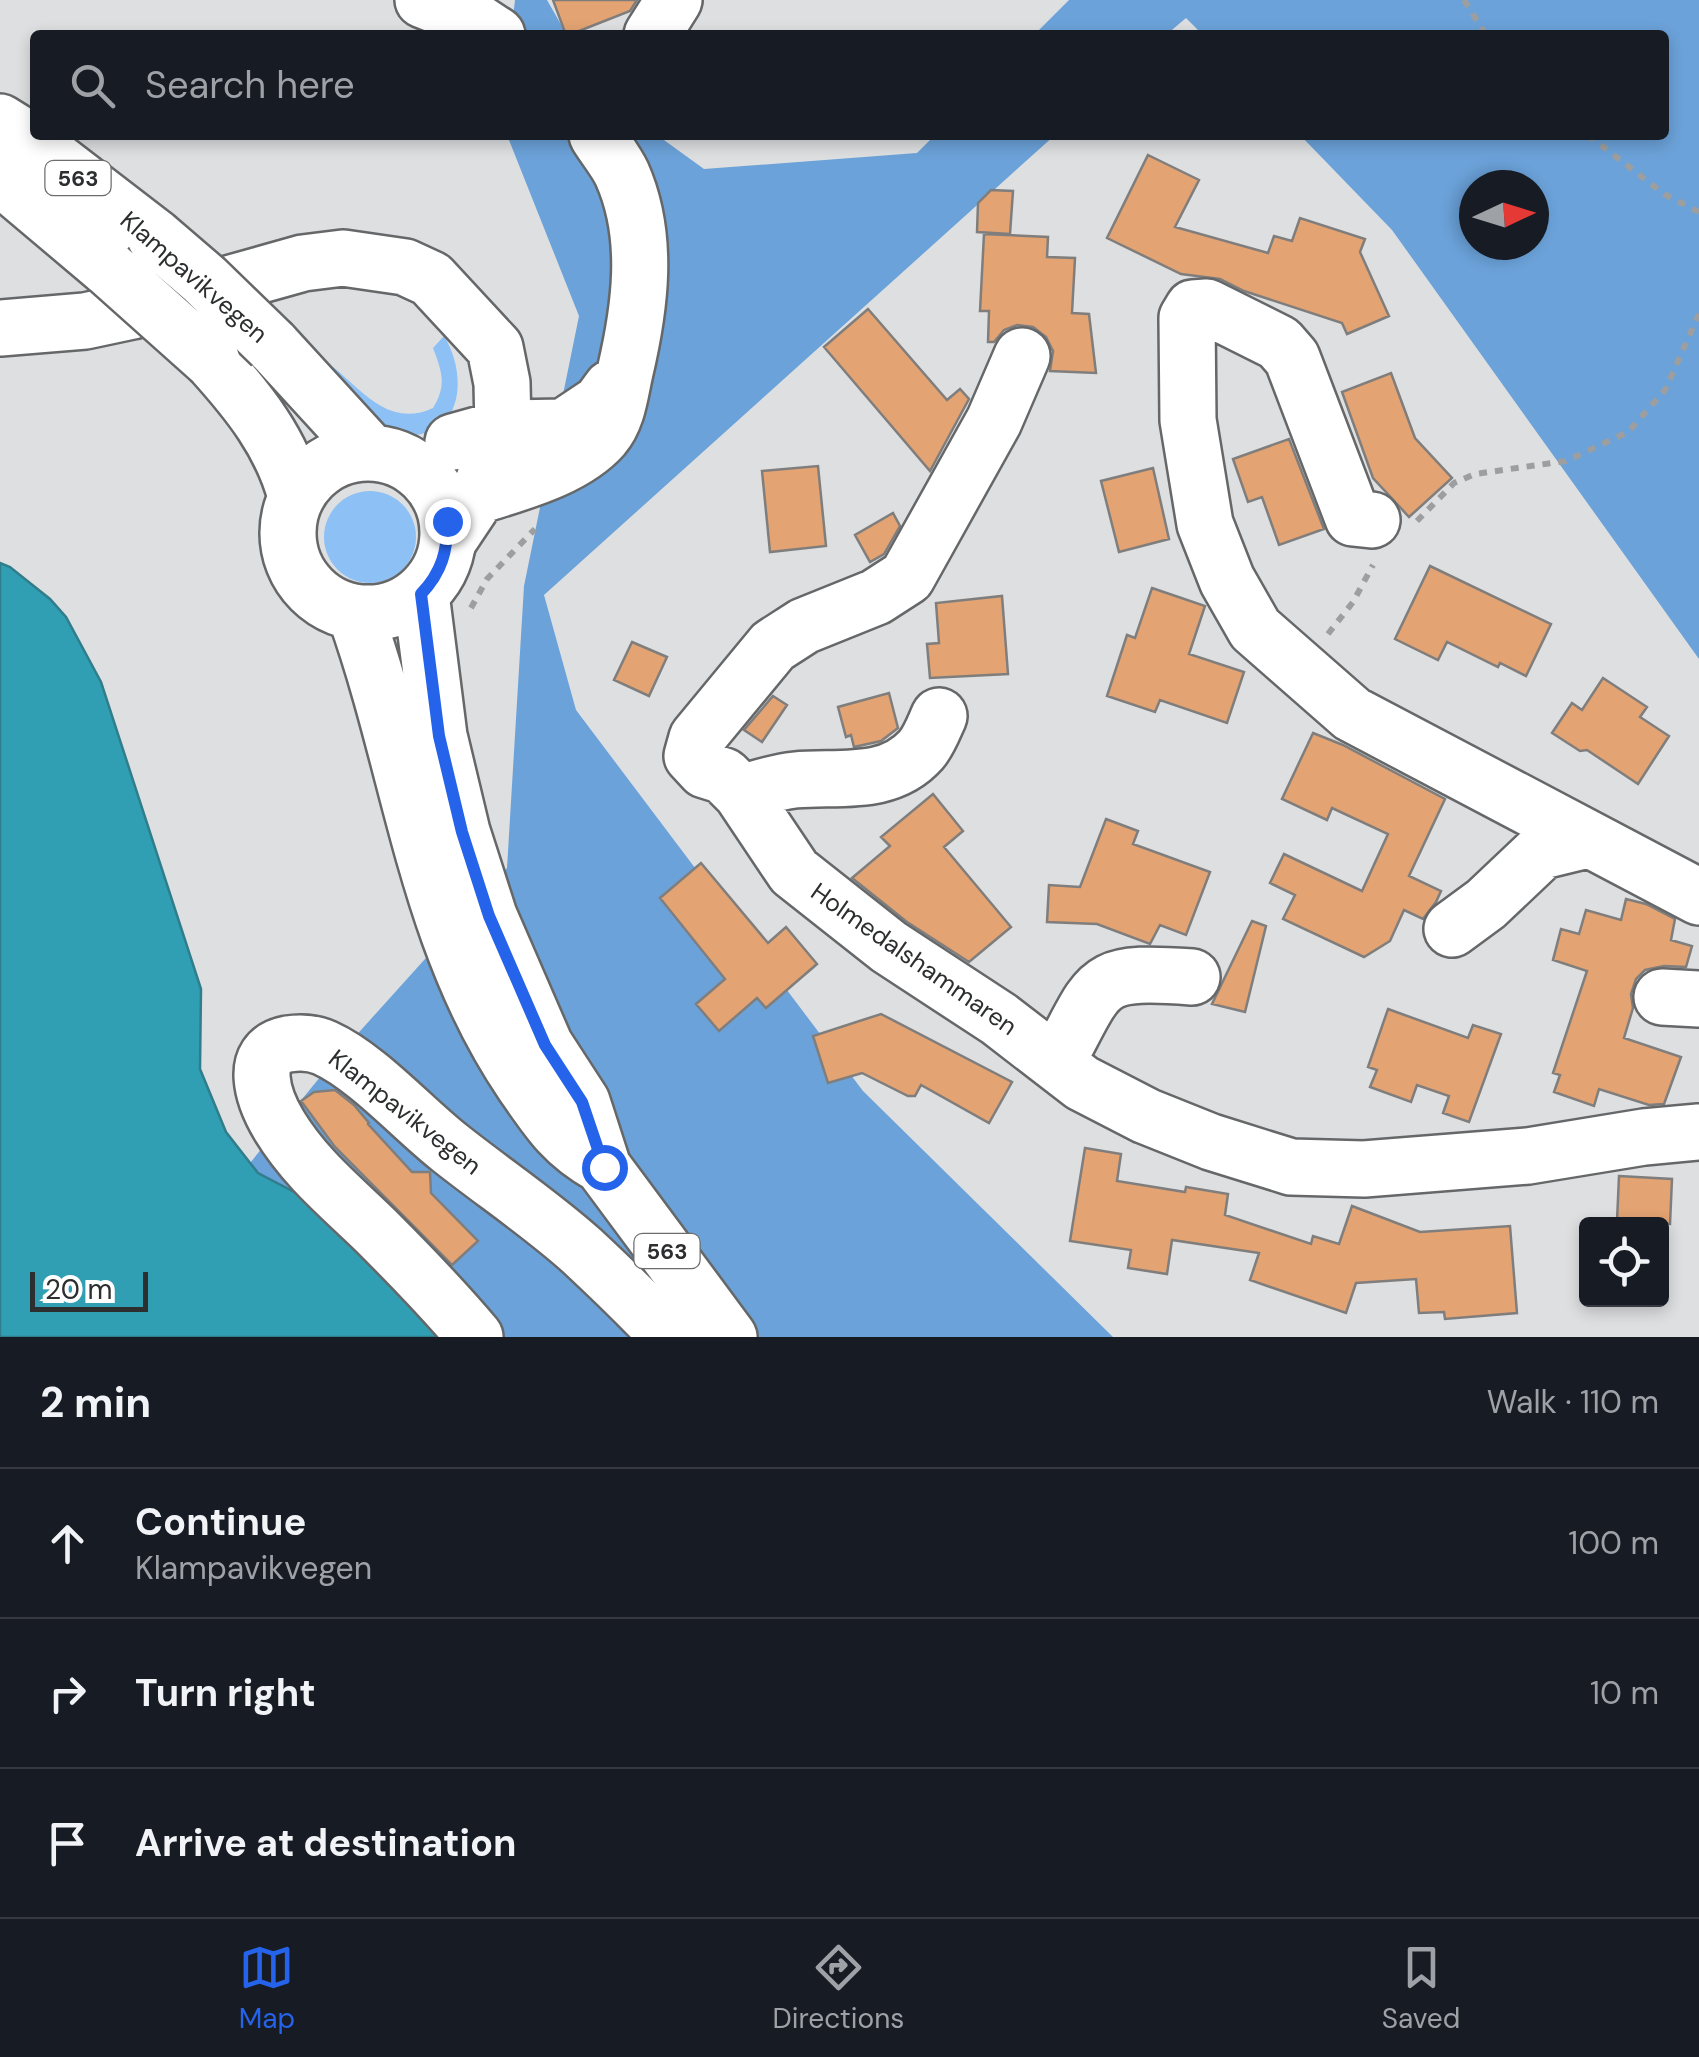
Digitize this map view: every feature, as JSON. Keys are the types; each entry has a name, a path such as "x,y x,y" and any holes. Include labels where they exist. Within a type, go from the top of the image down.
{"main road":[{"path":"423,0 489,30"},
{"path":"655,30 674,0"},
{"name":"Klampavikvegen","path":"0,122 155,237 272,345 436,448"},
{"path":"355,612 442,608 439,570 448,541 478,496 569,462 602,438 614,418 638,320 641,282 633,213 618,148"},
{"name":"Klampavikvegen","path":"0,177 212,361 251,404 289,468 296,497"},
{"path":"0,328 85,321 132,312 304,263 344,258 405,267 431,279 456,304 477,354 475,404 436,448"},
{"path":"1386,536 1353,518 1292,358 1280,344 1207,307 1193,308 1187,318 1188,420 1205,524 1240,606 1255,630 1352,714 1699,897"},
{"name":"Holmedalshammaren","path":"1022,356 994,421 908,576 876,597 804,626 773,646 697,738 692,756 705,770 724,776 741,793 794,872 820,896 1082,1083 1146,1116 1211,1142 1291,1167 1398,1168 1528,1156 1699,1132"},
{"path":"296,497 309,478 348,455 436,448 564,426 600,403 627,366"},
{"path":"436,448 478,496"},
{"name":"563","path":"436,448 448,541"},
{"name":"563","path":"296,497 287,533 296,570 320,598 355,612 372,660 428,876 476,1003 552,1128 572,1149 604,1167"},
{"name":"563","path":"442,608 439,736 462,832 489,916 545,1045 582,1102 604,1167 729,1337"},
{"path":"741,793 777,782 839,780 886,773 905,764 923,748 939,716"},
{"path":"1452,929 1486,904 1542,851 1587,840"},
{"path":"1057,1062 1094,992 1108,980 1146,974 1192,977"},
{"name":"Klampavikvegen","path":"475,1337 298,1155 264,1096 262,1064 269,1053 292,1043 308,1044 324,1048 352,1065 572,1242 637,1301 669,1337"}],"path":[{"path":"1464,0 1483,30"},
{"path":"1594,140 1664,194 1699,212"},
{"path":"1301,671 1353,602 1386,536 1454,484 1475,474 1566,462 1628,432 1665,390 1699,314"},
{"path":"442,608 487,579 536,528"}],"shaded area":[{"path":"515,0 547,0 564,30 512,30"},
{"path":"1069,0 1699,0 1699,659 1392,230 1305,140 1669,140 1669,30 1198,30 1186,18 1172,30 1039,30"},
{"path":"509,140 664,140 704,169 917,153 930,140 1049,140 544,595 576,710 863,1091 1113,1337 446,1337 298,1194 258,1173 250,1163 334,1060 507,868 524,586 579,316"},
{"path":"444,336 456,366 457,397 444,422 432,431 415,435 395,434 382,428 308,350 381,406 414,414 433,408 437,400 442,378 433,348"},
{"path":"370,491 388,494 403,504 413,519 413,555 403,570 388,580 370,583 352,580 337,570 327,555 324,537 327,519 337,504 352,494"},
{"path":"0,563 50,599 66,617 101,682 201,989 200,1069 226,1132 258,1173 298,1194 446,1337 0,1337"}],"building":[{"path":"553,0 637,0 630,11 582,30 564,30"},
{"path":"1148,155 1199,180 1175,227 1268,253 1274,236 1292,241 1300,218 1365,239 1360,252 1389,316 1347,334 1342,323 1244,291 1220,279 1181,274 1107,238"},
{"path":"991,190 1013,191 1010,234 977,232 978,203"},
{"path":"984,234 1048,237 1047,257 1075,258 1072,313 1089,314 1096,373 1050,371 1053,351 1046,337 1033,327 1017,325 1004,330 994,342 988,342 989,311 980,311"},
{"path":"868,309 947,400 960,389 969,399 930,471 824,347"},
{"path":"1391,373 1415,438 1452,478 1409,517 1373,478 1342,392"},
{"path":"1289,439 1324,529 1279,545 1262,497 1248,502 1233,459"},
{"path":"818,466 826,546 770,552 762,471"},
{"path":"1153,468 1169,539 1119,552 1101,481"},
{"path":"893,513 900,526 884,554 870,562 855,535"},
{"path":"1430,566 1551,624 1526,676 1447,642 1438,660 1395,639"},
{"path":"1152,588 1205,606 1189,654 1244,672 1227,723 1160,700 1155,712 1107,696 1127,635 1135,638"},
{"path":"1002,596 1008,674 930,678 927,644 939,643 936,603"},
{"path":"632,642 667,657 649,696 614,680"},
{"path":"1603,678 1647,707 1640,717 1669,736 1638,784 1587,750 1580,751 1552,733 1572,703 1582,710"},
{"path":"889,693 898,728 881,741 854,747 851,735 846,737 838,707"},
{"path":"773,696 787,705 762,742 744,730"},
{"path":"1313,733 1445,799 1409,876 1441,891 1436,902 1423,919 1404,910 1390,941 1364,957 1283,919 1295,895 1270,883 1284,854 1362,891 1388,834 1332,808 1327,820 1282,799"},
{"path":"933,794 963,831 944,847 1011,927 969,962 907,922 852,878 890,846 881,837"},
{"path":"1106,819 1138,831 1133,844 1210,872 1186,935 1160,925 1150,944 1097,924 1047,922 1049,885 1080,887"},
{"path":"701,863 768,943 786,927 817,964 766,1008 757,998 719,1031 696,1004 725,979 660,898"},
{"path":"1626,899 1675,919 1671,940 1692,946 1686,967 1645,970 1636,979 1624,1038 1681,1057 1664,1104 1649,1105 1599,1089 1594,1106 1554,1092 1560,1075 1553,1073 1587,971 1553,960 1561,929 1579,934 1586,910 1621,920"},
{"path":"1252,921 1266,926 1245,1012 1212,1004"},
{"path":"1388,1009 1468,1038 1473,1025 1501,1034 1469,1122 1443,1113 1449,1096 1417,1085 1411,1102 1370,1087 1377,1070 1368,1067"},
{"path":"881,1014 1012,1082 989,1123 921,1085 915,1096 908,1096 862,1073 828,1083 813,1036"},
{"path":"335,1090 354,1105 412,1172 430,1172 431,1193 478,1241 452,1265 335,1147 301,1101 314,1092"},
{"path":"1085,1148 1121,1154 1117,1181 1185,1192 1186,1187 1228,1194 1225,1215 1311,1244 1313,1236 1339,1244 1352,1206 1420,1232 1510,1226 1517,1313 1445,1319 1444,1312 1419,1313 1416,1279 1356,1283 1346,1313 1250,1280 1259,1253 1172,1240 1167,1274 1128,1268 1131,1250 1070,1241"},
{"path":"1619,1176 1672,1179 1670,1224 1669,1217 1617,1217"}],"route":[{"path":"447,521 445,556 432,583 421,594 439,736 462,832 489,916 519,989 545,1045 582,1102 604,1167"}]}
